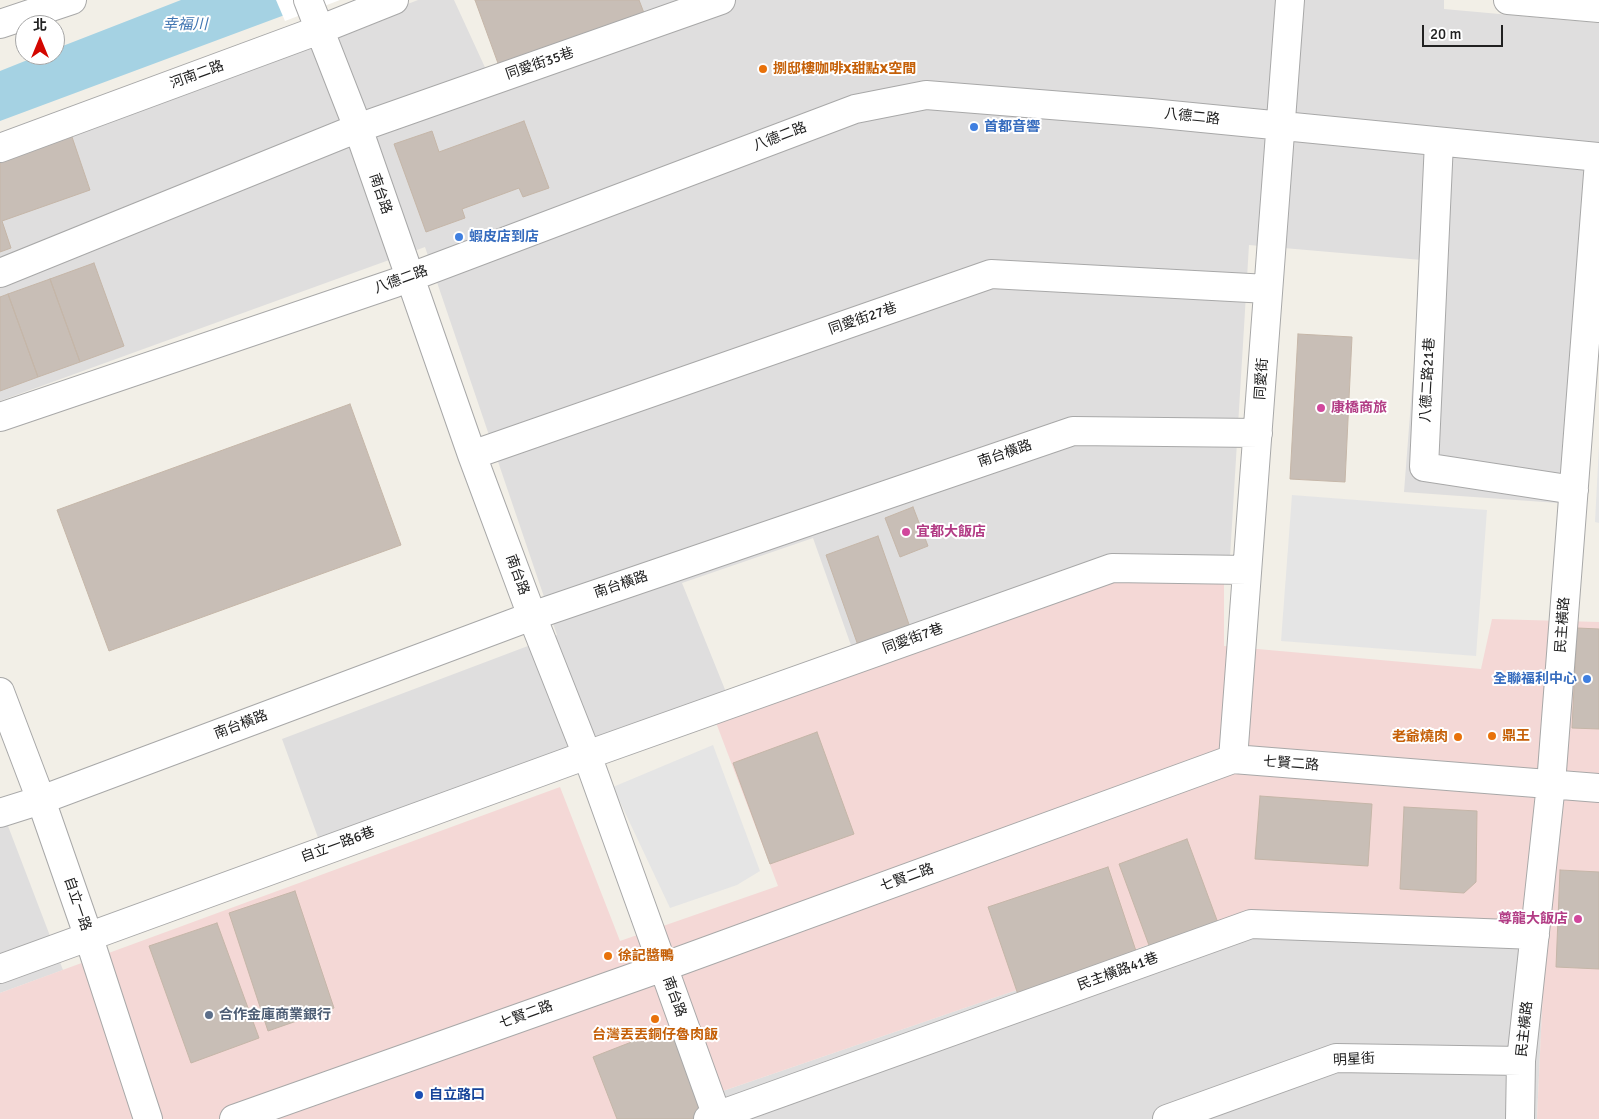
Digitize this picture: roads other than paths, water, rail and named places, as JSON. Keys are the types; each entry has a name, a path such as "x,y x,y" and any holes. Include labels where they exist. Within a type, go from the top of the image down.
{"street":[{"path":"0,24 72,0"},
{"name":"南台路","path":"308,0 358,128 472,455 532,616 587,755 663,967 714,1118"},
{"name":"河南二路","path":"0,148 319,30 394,0"},
{"name":"同愛街35巷","path":"0,273 358,128 721,0"},
{"name":"同愛街","path":"1233,759 1290,0"},
{"path":"1508,0 1599,8"},
{"name":"八德二路","path":"0,417 410,278 855,109 926,95 1151,113 1599,156"},
{"name":"八德二路21巷","path":"1439,142 1424,467 1574,490"},
{"name":"民主橫路","path":"1520,1119 1521,1061 1551,784 1599,161"},
{"name":"同愛街27巷","path":"472,455 991,274 1268,289"},
{"name":"南台橫路","path":"0,813 41,800 532,616 1073,431 1258,433"},
{"name":"同愛街7巷","path":"587,755 1112,568 1247,570"},
{"name":"自立一路","path":"0,692 41,800 88,935 148,1119"},
{"name":"自立一路6巷","path":"0,969 88,935 587,755"},
{"name":"七賢二路","path":"234,1119 663,967 1233,759 1599,788"},
{"name":"民主橫路41巷","path":"714,1118 1251,924 1535,935"},
{"name":"明星街","path":"1167,1119 1336,1058 1521,1061"}],"water":[{"name":"幸福川","path":"181,0 325,0 0,121 0,71 15,65 65,65 65,45"}],"place":[{"name":"捌邸樓咖啡X甜點X空間","path":"763,69"},
{"name":"首都音響","path":"974,127"},
{"name":"蝦皮店到店","path":"459,237"},
{"name":"康橋商旅","path":"1321,408"},
{"name":"宜都大飯店","path":"906,532"},
{"name":"全聯福利中心","path":"1587,679"},
{"name":"鼎王","path":"1492,736"},
{"name":"老爺燒肉","path":"1458,737"},
{"name":"尊龍大飯店","path":"1578,919"},
{"name":"徐記醬鴨","path":"608,956"},
{"name":"合作金庫商業銀行","path":"209,1015"},
{"name":"台灣丟丟銅仔魯肉飯","path":"655,1019"},
{"name":"自立路口","path":"419,1095"}]}
